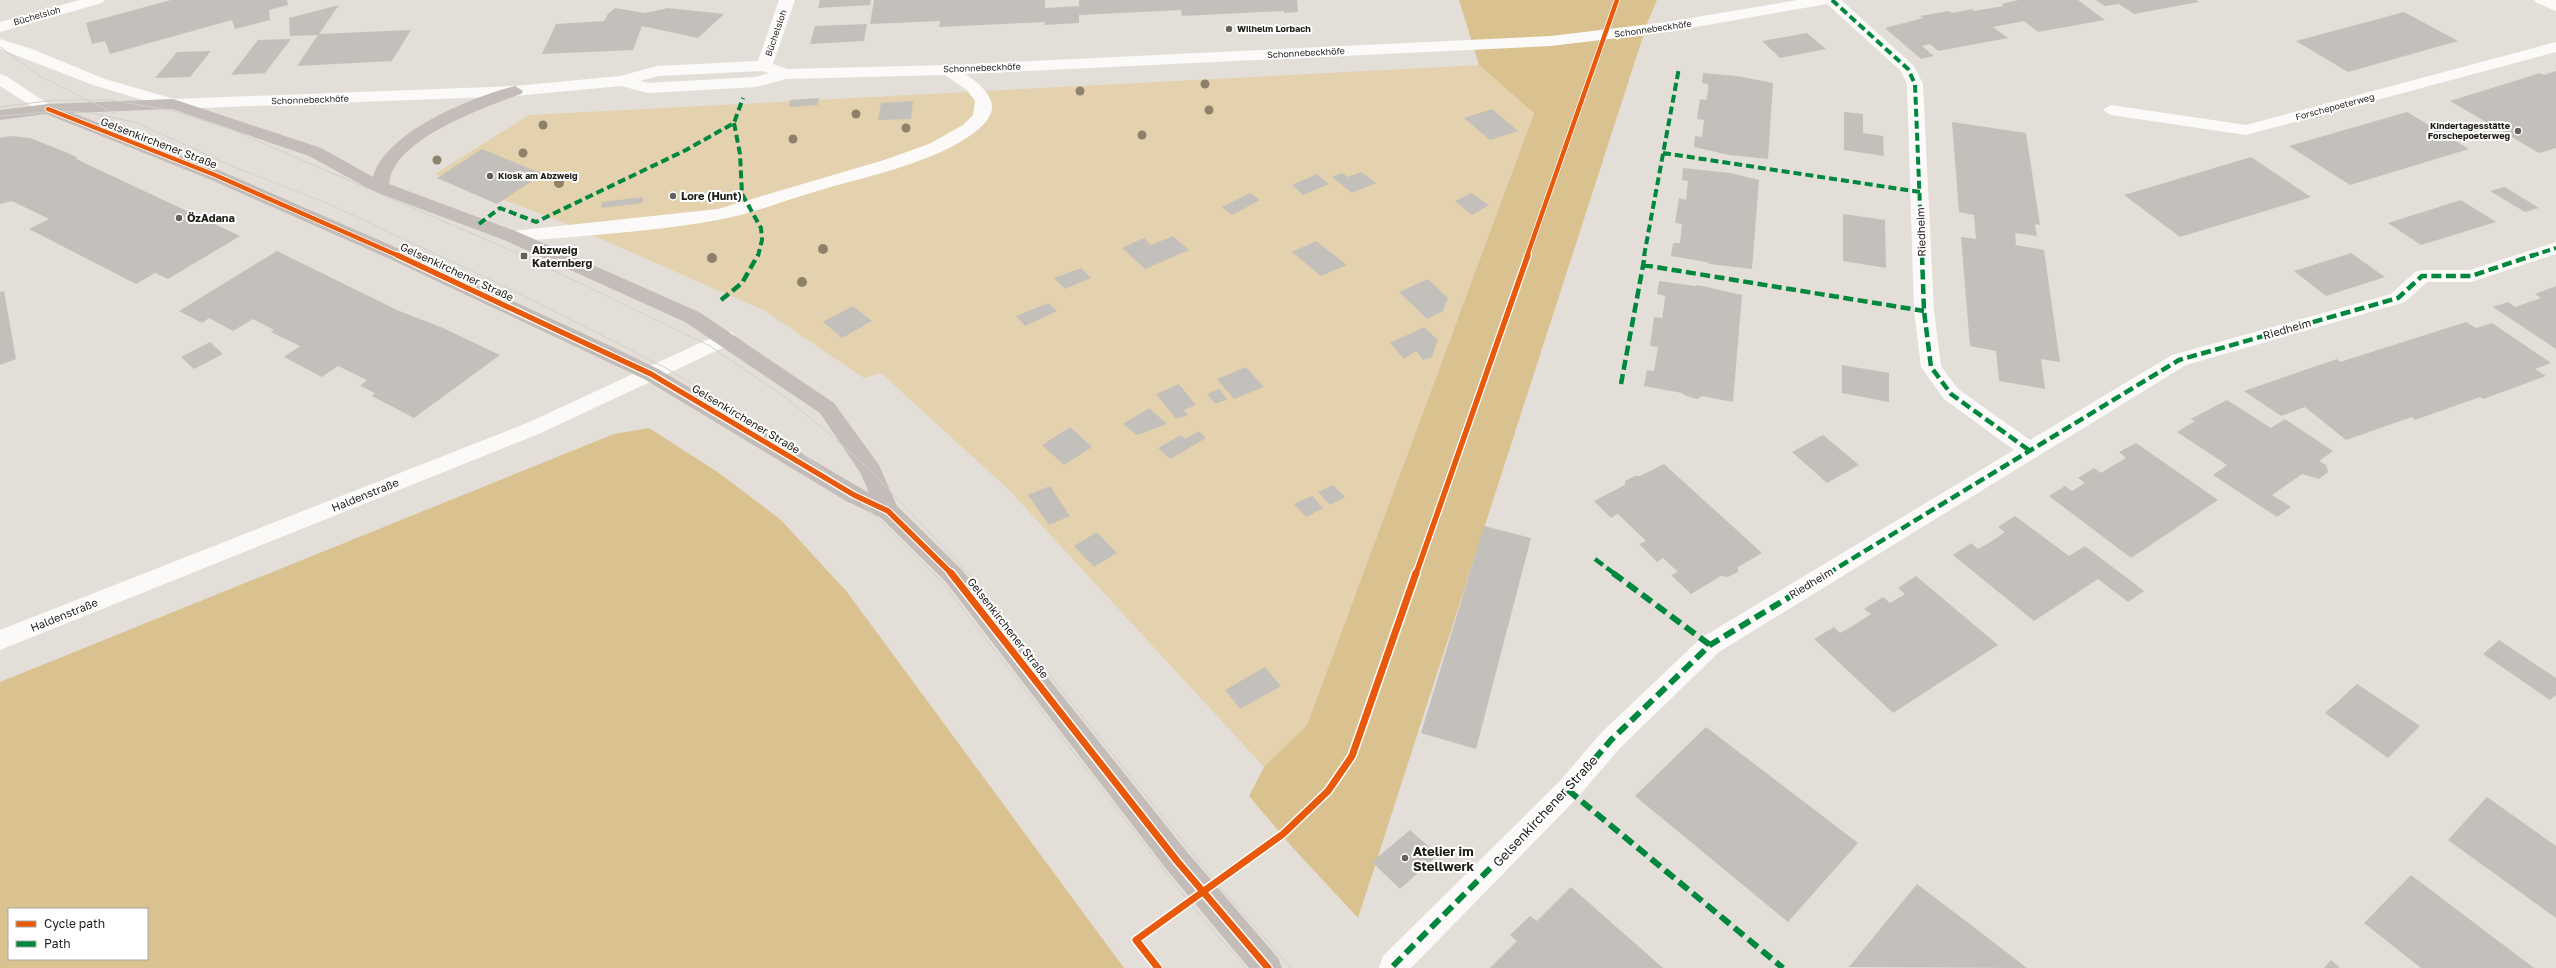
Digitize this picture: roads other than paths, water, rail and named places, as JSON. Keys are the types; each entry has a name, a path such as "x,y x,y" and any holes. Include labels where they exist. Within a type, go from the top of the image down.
{"main road":[{"path":"379,187 384,166 401,147 460,112 515,91"},
{"name":"Schonnebeckhöfe","path":"0,115 48,109 173,104"},
{"name":"Gelsenkirchener Straße","path":"173,104 315,152 379,187 511,236 692,317 726,338 827,408 871,471 888,511"},
{"name":"Gelsenkirchener Straße","path":"48,109 210,173 390,251 651,374 854,495 888,511 954,576 1177,861 1268,968"}],"street":[{"name":"Büchelsloh","path":"0,27 97,0"},
{"name":"Büchelsloh","path":"764,66 787,0"},
{"name":"Schonnebeckhöfe","path":"621,81 648,88 756,82 785,74 949,70 1578,38 1667,28 1823,0"},
{"name":"Riedheim","path":"1832,0 1908,69 1915,84 1924,311 1931,367 1951,394 2030,451"},
{"path":"2542,0 2556,6"},
{"name":"Gelsenkirchener Straße","path":"0,44 26,52 99,82 173,104"},
{"name":"Forschepoeterweg","path":"2111,110 2246,130 2556,47"},
{"name":"Schonnebeckhöfe","path":"173,104 515,91 621,81 657,71 764,66 785,74"},
{"path":"511,236 615,227 719,214 890,164 934,148 969,130 981,117 984,108 983,101 973,86 949,70"},
{"name":"Gelsenkirchener Straße","path":"0,79 48,109"},
{"name":"Riedheim","path":"1611,740 1710,644 2179,360 2398,298 2422,276 2471,276 2556,248"},
{"name":"Haldenstraße","path":"0,640 534,428 726,338"},
{"name":"Gelsenkirchener Straße","path":"1393,966 1568,790 1611,740"}],"tram line":[{"path":"0,47 40,76 88,100"},
{"path":"0,107 54,100 88,100"},
{"path":"88,100 111,100 174,111 230,129 524,256 710,346 782,395 830,434 871,471 966,571 1216,883 1291,968"},
{"path":"88,100 116,114"},
{"path":"0,116 60,111 93,113 137,123 232,166 329,204 502,285 666,368 789,443 854,495 942,582 1188,901 1246,968"}],"place":[{"name":"Wilhelm Lorbach","path":"1229,29"},
{"name":"Kindertagesstätte Forschepoeterweg","path":"2518,131"},
{"name":"Kiosk am Abzweig","path":"490,176"},
{"name":"Lore (Hunt)","path":"673,196"},
{"name":"ÖzAdana","path":"179,218"},
{"name":"Abzweig Katernberg","path":"524,256"},
{"name":"Atelier im Stellwerk","path":"1405,858"}]}
